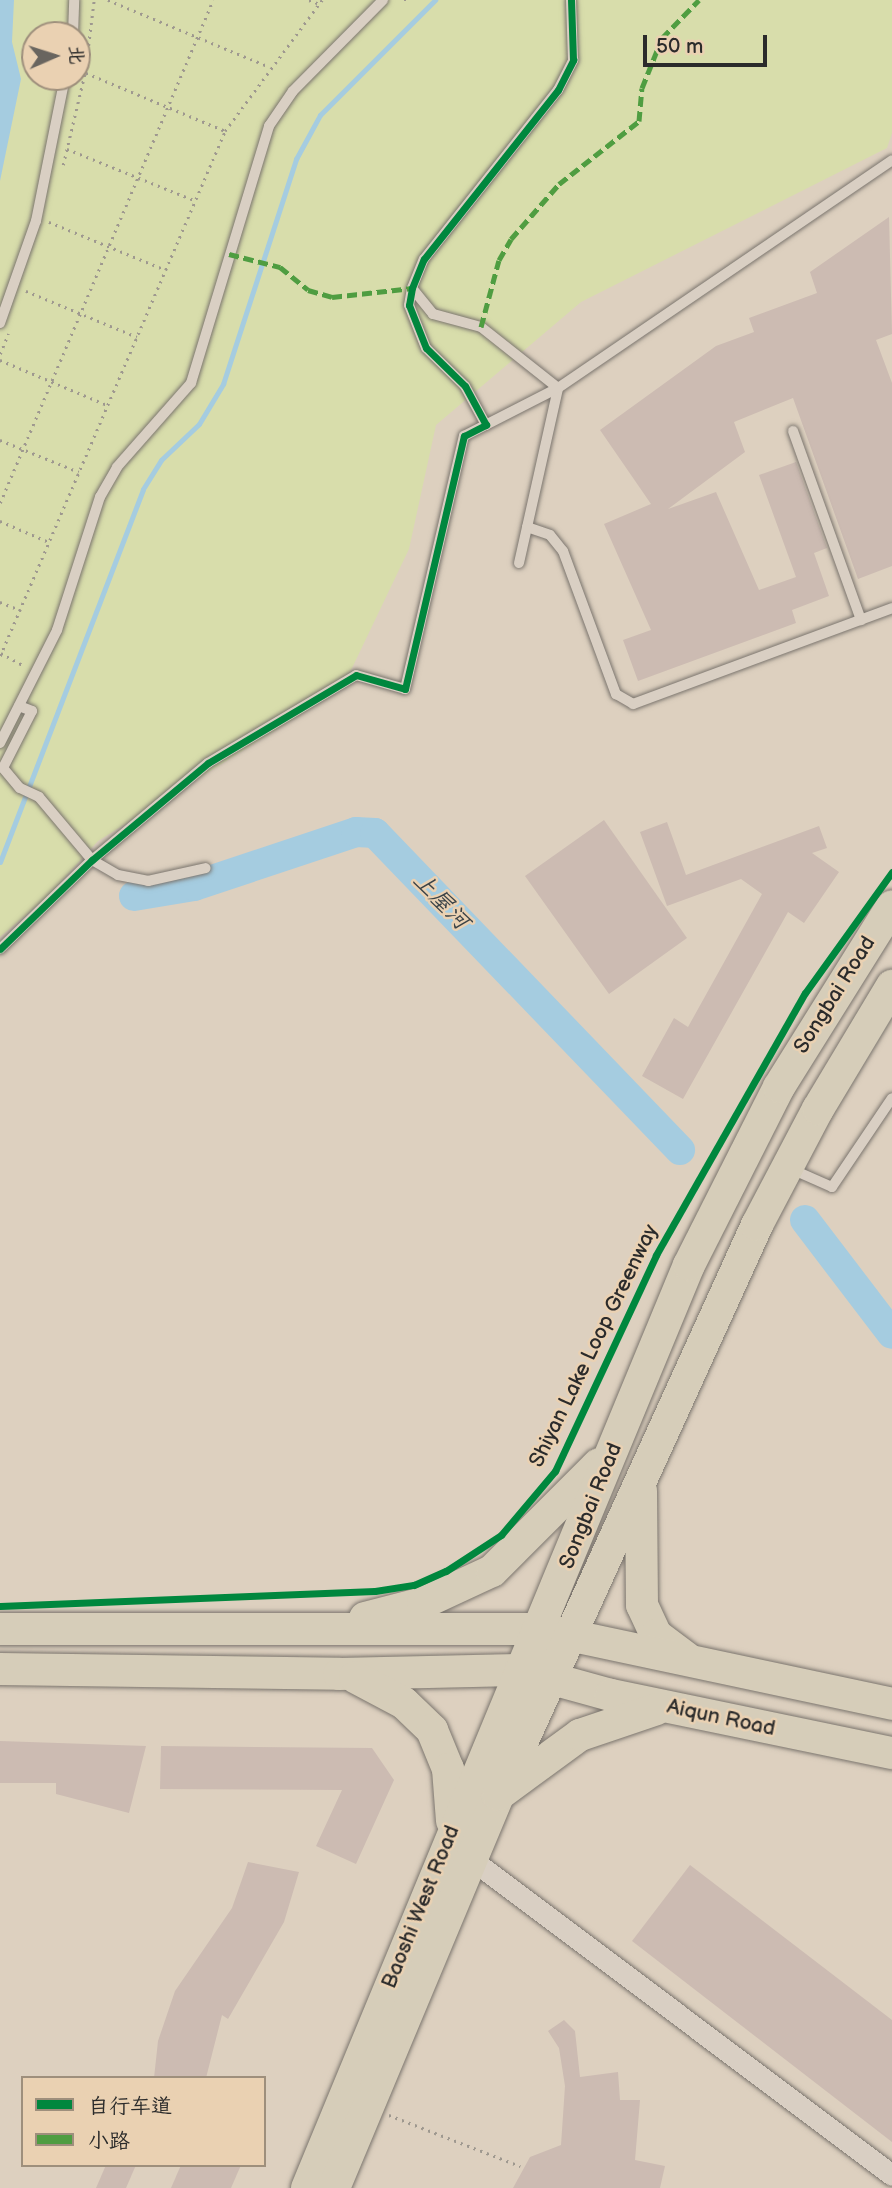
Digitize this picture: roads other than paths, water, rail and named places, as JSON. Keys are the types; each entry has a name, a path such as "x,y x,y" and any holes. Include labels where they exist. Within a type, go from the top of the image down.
{"main road":[{"name":"Songbai Road","path":"553,1675 555,1632 621,1435 689,1265 747,1145 812,1029 892,906"},
{"name":"Songbai Road","path":"555,1632 642,1476 786,1167 879,1016 892,986"},
{"path":"330,1626 423,1604 492,1571 575,1494 621,1435"},
{"path":"642,1476 642,1605 656,1635 694,1662"},
{"path":"0,1629 330,1626 555,1632 892,1704"},
{"name":"Baoshi West Road","path":"307,2188 449,1836 520,1670 555,1632"},
{"path":"0,1669 340,1674 520,1670 553,1675"},
{"path":"340,1674 385,1690 432,1730 452,1793 449,1836"},
{"name":"Baoshi West Road","path":"334,2188 498,1795 553,1675"},
{"name":"Aiqun Road","path":"553,1675 672,1708 892,1753"},
{"path":"498,1795 587,1731 633,1714 672,1708"}],"street":[{"path":"471,1859 892,2175"}],"lane":[{"path":"73,21 74,0"},
{"path":"0,743 68,603 100,497 117,467 191,383 269,126 293,91 383,0"},
{"path":"486,425 465,386 426,348 409,305 412,288 424,258 558,90 573,60 571,0"},
{"path":"0,323 36,221 62,91"},
{"path":"0,949 92,860 208,763 356,675 405,689 464,436 558,388 892,160"},
{"path":"412,288 433,314 481,327 558,388"},
{"path":"519,563 558,388"},
{"path":"793,431 861,620"},
{"path":"527,527 550,535 563,551 622,701 633,704 892,608"},
{"path":"19,706 32,711 3,768 20,788 39,797 92,860 118,875 148,881 206,868"},
{"path":"786,1167 832,1187 892,1098"}],"water":[{"path":"0,0 14,0 12,42 21,79 0,181"}],"waterway":[{"path":"0,862 143,489 161,460 199,424 223,384 296,159 320,115 435,0"},
{"name":"上屋河","path":"134,896 194,886 356,832 375,833 680,1150"},
{"name":"上屋河","path":"805,1220 892,1334"}]}
